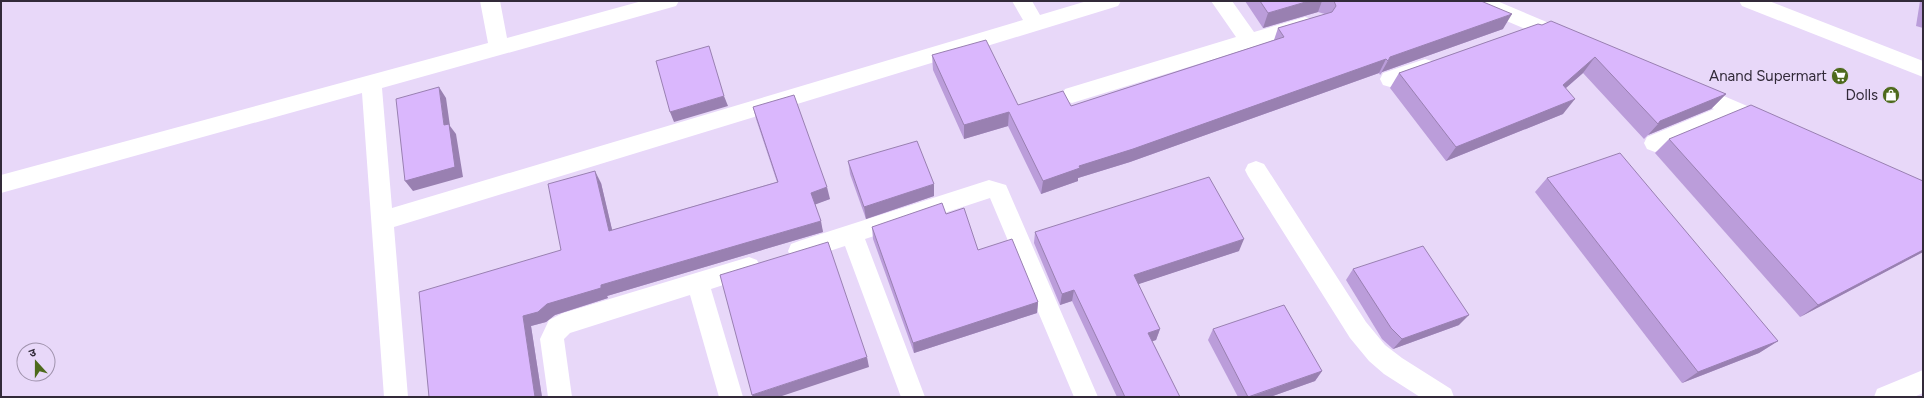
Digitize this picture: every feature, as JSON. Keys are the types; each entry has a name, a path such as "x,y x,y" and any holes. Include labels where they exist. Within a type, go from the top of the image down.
{"street":[{"path":"490,1 499,47"},
{"path":"1,184 669,1"},
{"path":"1022,1 1035,24"},
{"path":"382,221 1111,1"},
{"path":"1221,1 1249,41"},
{"path":"1478,1 1581,44"},
{"path":"1760,3 1923,69"},
{"path":"1072,95 1318,20"},
{"path":"1515,34 1537,26"},
{"path":"1390,79 1441,60"},
{"path":"371,82 396,397"},
{"path":"1677,84 1786,132"},
{"path":"1654,143 1736,109"},
{"path":"1256,170 1358,330 1377,353 1393,366 1442,397"},
{"path":"560,397 552,339 557,328 563,324 852,235 984,190 989,190 998,192 1086,397"},
{"path":"852,235 913,397"},
{"path":"698,283 731,397"},
{"path":"1886,397 1923,381"}],"building":[{"path":"1260,1 1309,1 1268,13"},
{"path":"1334,1 1481,1 1512,14 1390,57 1388,61 1386,59 1133,149 1079,166 1080,168 1043,181 1009,112 964,125 932,55 986,40 1018,105 1063,91 1071,106 1284,37 1278,28 1332,12 1336,6"},
{"path":"1551,21 1726,94 1660,121 1658,124 1595,57 1563,85 1575,99 1456,147 1399,73 1538,24 1542,25"},
{"path":"709,46 724,96 670,112 656,61"},
{"path":"439,87 444,125 449,124 455,167 405,181 396,99"},
{"path":"794,95 827,187 811,193 821,221 601,285 601,288 547,304 538,312 523,316 535,397 429,397 419,292 561,250 548,184 595,171 609,231 778,182 753,107"},
{"path":"1751,105 1923,181 1923,250 1818,305 1669,139"},
{"path":"917,141 934,184 864,207 848,161"},
{"path":"1620,153 1778,341 1698,372 1547,178"},
{"path":"1209,177 1244,239 1134,275 1160,329 1148,333 1180,397 1125,397 1074,290 1062,294 1035,232"},
{"path":"942,203 946,214 964,208 978,250 1012,239 1038,302 913,343 872,227"},
{"path":"828,242 867,357 752,395 720,275"},
{"path":"1423,246 1469,315 1402,339 1391,328 1353,269"},
{"path":"1284,305 1322,371 1248,397 1213,329"}],"place":[{"name":"Anand Supermart","path":"1840,76"},
{"name":"Dolls","path":"1891,95"}]}
